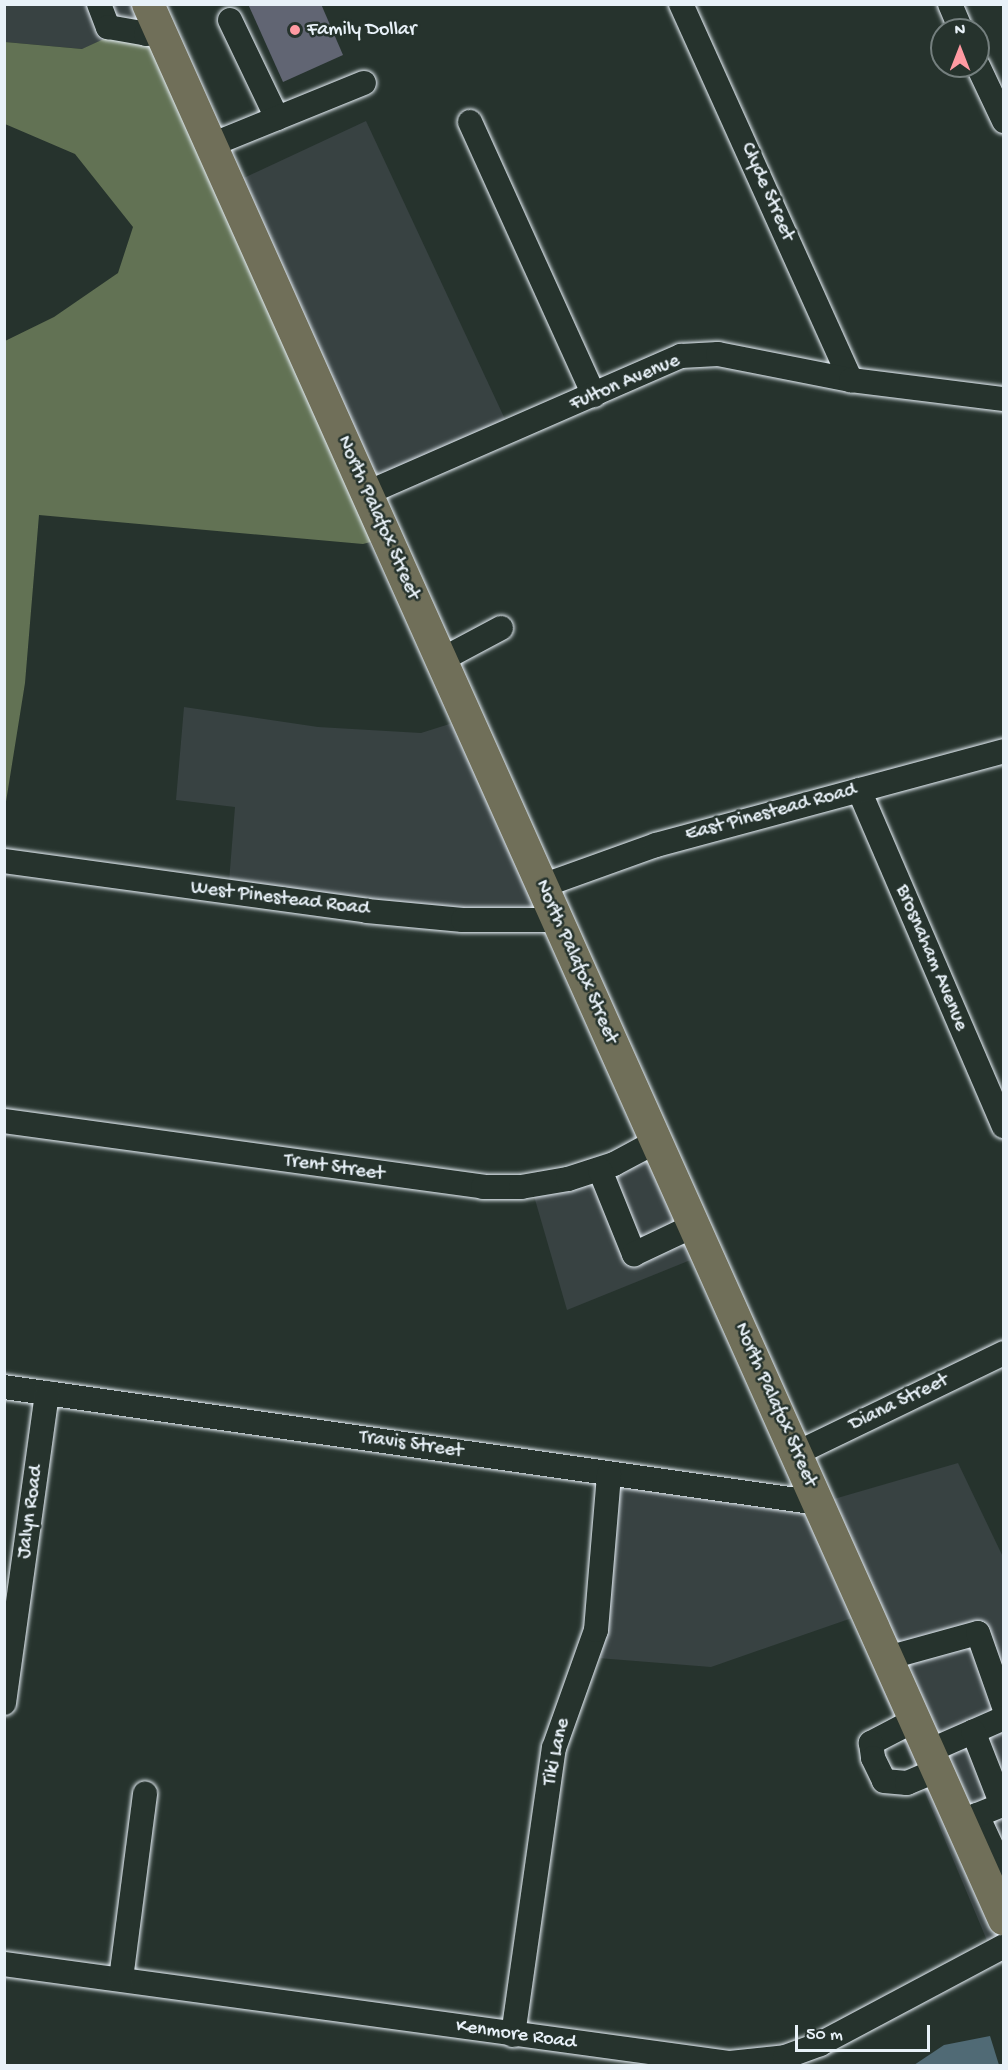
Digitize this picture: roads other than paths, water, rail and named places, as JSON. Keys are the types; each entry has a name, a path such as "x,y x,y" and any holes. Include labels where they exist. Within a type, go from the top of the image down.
{"main road":[{"name":"North Palafox Street","path":"153,16 933,1760 969,1819 984,1876 1004,1919"}],"street":[{"path":"99,4 108,27 146,34 153,16"},
{"name":"Clyde Street","path":"681,4 851,380"},
{"path":"950,4 956,18"},
{"path":"230,20 277,118"},
{"path":"984,78 1004,121"},
{"path":"211,145 364,83"},
{"path":"470,122 594,395"},
{"name":"Fulton Avenue","path":"367,493 681,356 718,354 851,380 1004,399"},
{"path":"441,660 501,628"},
{"name":"East Pinestead Road","path":"542,886 656,845 1004,751"},
{"name":"Brosnaham Avenue","path":"859,789 1004,1126"},
{"name":"West Pinestead Road","path":"4,861 367,911 463,920 557,920"},
{"name":"Trent Street","path":"4,1121 483,1187 545,1184 600,1170 657,1141"},
{"path":"600,1170 634,1254 695,1225"},
{"name":"Diana Street","path":"795,1454 1004,1353"},
{"name":"Travis Street","path":"4,1387 818,1503"},
{"name":"Jalyn Road","path":"4,1703 46,1393"},
{"name":"Tiki Lane","path":"513,2035 554,1748 596,1630 609,1474"},
{"path":"887,1658 978,1633 1004,1707"},
{"path":"915,1720 871,1743 873,1758 884,1782 907,1783 933,1760 973,1731 1004,1718"},
{"path":"969,1819 1002,1805 973,1731"},
{"path":"120,1979 145,1794"},
{"name":"Kenmore Road","path":"4,1964 513,2035 604,2057 711,2064 748,2063 802,2051 1004,1946"}],"water":[{"path":"990,2036 999,2065 914,2065 944,2045"}],"place":[{"name":"Family Dollar","path":"295,30"}]}
